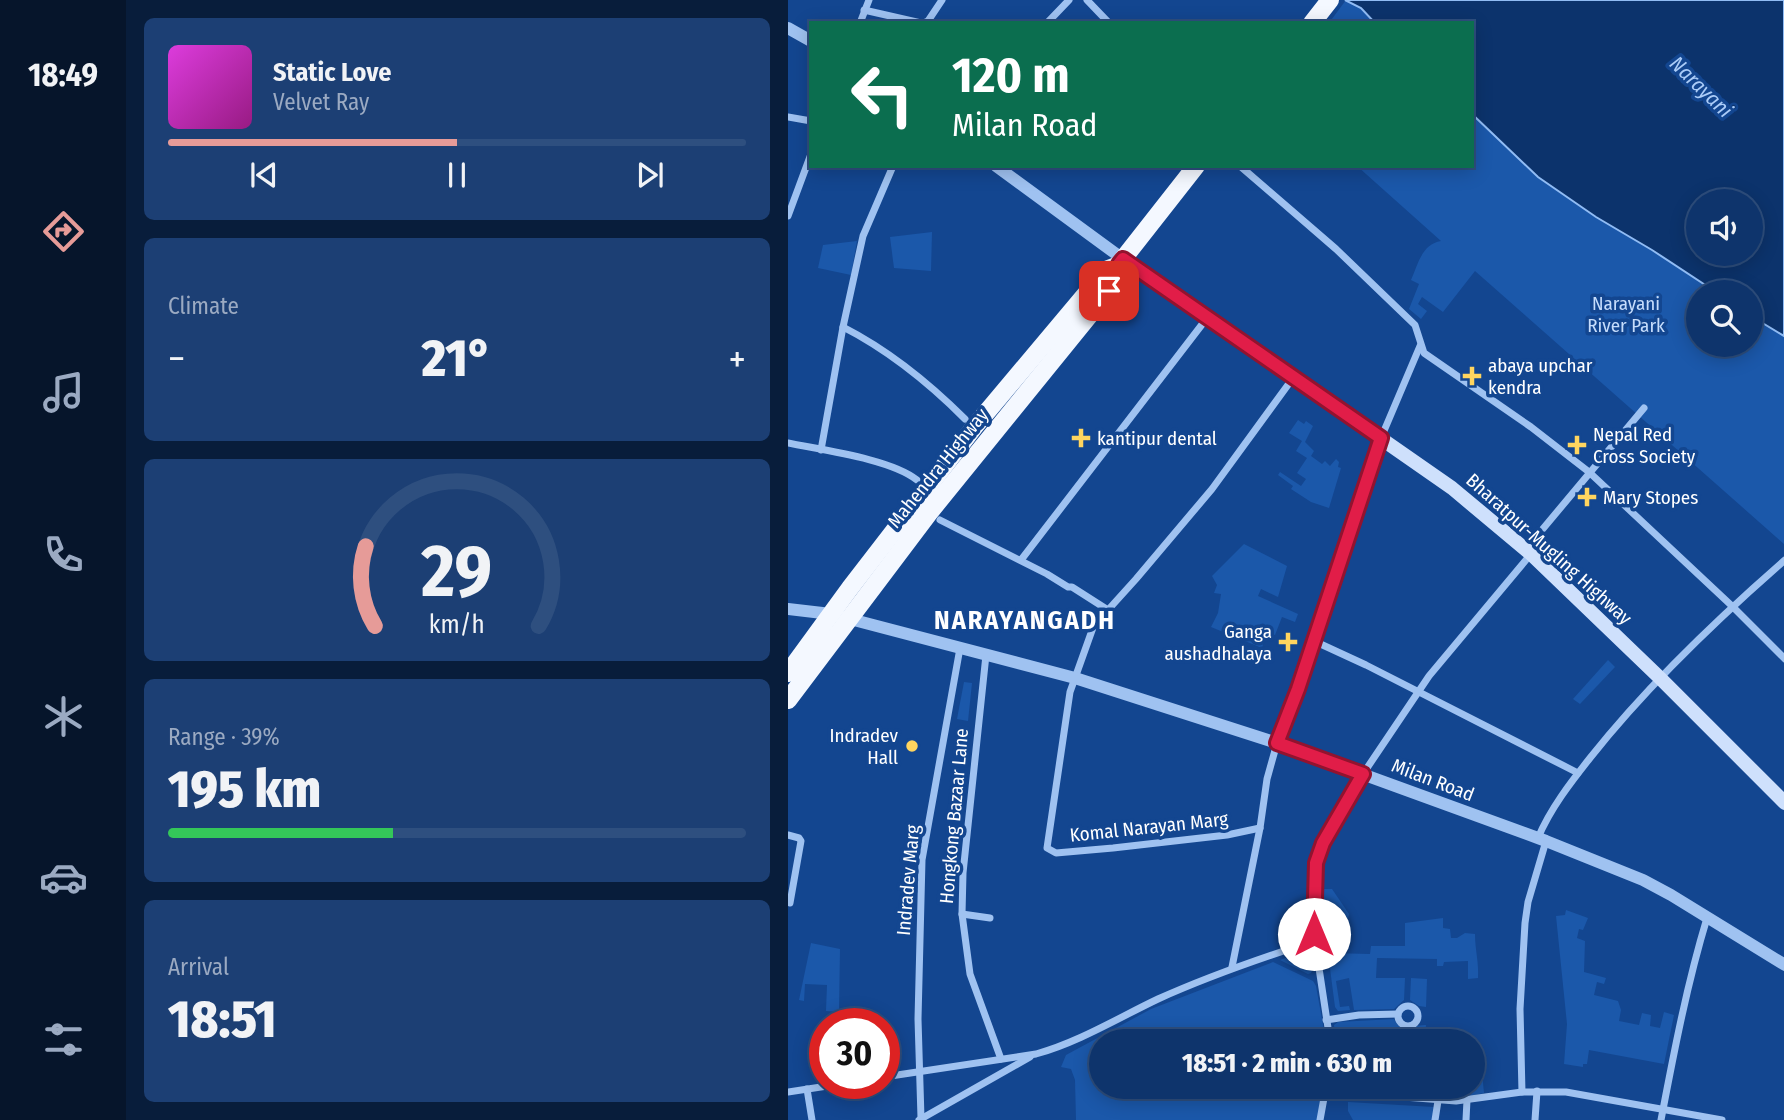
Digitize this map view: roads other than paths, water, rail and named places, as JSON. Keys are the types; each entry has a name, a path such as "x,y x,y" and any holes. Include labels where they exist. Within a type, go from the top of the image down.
{"highway":[{"path":"1314,21 1330,0"},
{"name":"Mahendra Highway","path":"788,673 929,513 1109,291 1118,279 1121,262 1194,168"},
{"name":"Mahendra Highway","path":"788,700 839,616"}],"main road":[{"name":"Bharatpur-Mugling Highway","path":"1121,262 1207,318 1452,488 1528,552 1661,678 1783,800"}],"street":[{"path":"861,21 869,0"},
{"path":"928,21 942,0"},
{"path":"1050,21 1069,0"},
{"path":"1087,0 1107,21"},
{"path":"864,10 913,21"},
{"path":"788,28 809,40"},
{"path":"788,117 809,121"},
{"path":"788,216 809,159"},
{"path":"821,450 843,327 863,236 892,168"},
{"path":"999,168 1121,262"},
{"path":"1242,168 1336,249 1415,325 1424,353 1531,427 1589,472 1732,606 1784,659"},
{"path":"1021,560 1207,318"},
{"path":"843,327 871,341 965,419"},
{"path":"1232,967 1267,779 1277,743 1298,689 1381,438 1420,346"},
{"path":"1075,678 1098,615 1108,610 1212,489 1293,378"},
{"path":"1328,1029 1314,940 1313,886 1316,863 1323,843 1363,774 1429,676 1589,472 1644,408"},
{"path":"788,443 875,462 907,472 917,480"},
{"path":"940,520 1021,560 1067,587 1072,587 1108,610"},
{"path":"1522,1092 1520,1009 1525,923 1542,839 1559,800 1613,729 1661,678 1732,606 1784,561"},
{"name":"Milan Road","path":"788,609 839,616 1075,678 1277,743 1542,839 1643,880 1784,965"},
{"path":"1314,641 1578,773"},
{"name":"Indradev Marg","path":"920,1119 918,945 922,859 960,648"},
{"name":"Hongkong Bazaar Lane","path":"986,655 963,873 962,914 970,974 1001,1059"},
{"name":"Komal Narayan Marg","path":"1075,678 1070,692 1055,789 1047,848 1051,852 1227,835 1260,828"},
{"path":"788,835 801,841 790,902"},
{"path":"962,914 990,918"},
{"path":"1661,1120 1675,1040 1707,918"},
{"path":"900,1075 1036,1054 1059,1048 1232,967 1314,940"},
{"path":"1326,1020 1359,1015 1398,1014"},
{"path":"920,1119 1036,1054"},
{"path":"788,1092 807,1089 812,1120"},
{"path":"1535,1120 1537,1091"},
{"path":"1413,1099 1468,1100 1537,1091 1600,1097 1722,1120"},
{"path":"1320,1120 1324,1099"},
{"path":"1466,1120 1468,1100"},
{"path":"1435,1120 1438,1101"}],"water":[{"name":"Narayani","path":"1345,0 1784,0 1784,336 1763,323 1763,280 1698,280 1596,217 1538,177 1474,116 1474,21 1373,21 1361,8"}],"place":[{"name":"abaya upchar kendra","path":"1472,376"},
{"name":"kantipur dental","path":"1081,438"},
{"name":"Nepal Red Cross Society","path":"1577,445"},
{"name":"Mary Stopes","path":"1587,497"},
{"name":"Ganga aushadhalaya","path":"1288,642"},
{"name":"Indradev Hall","path":"912,746"}],"district":[{"name":"NARAYANGADH","path":"1025,620"}],"park label":[{"name":"Narayani River Park","path":"1626,314"}]}
